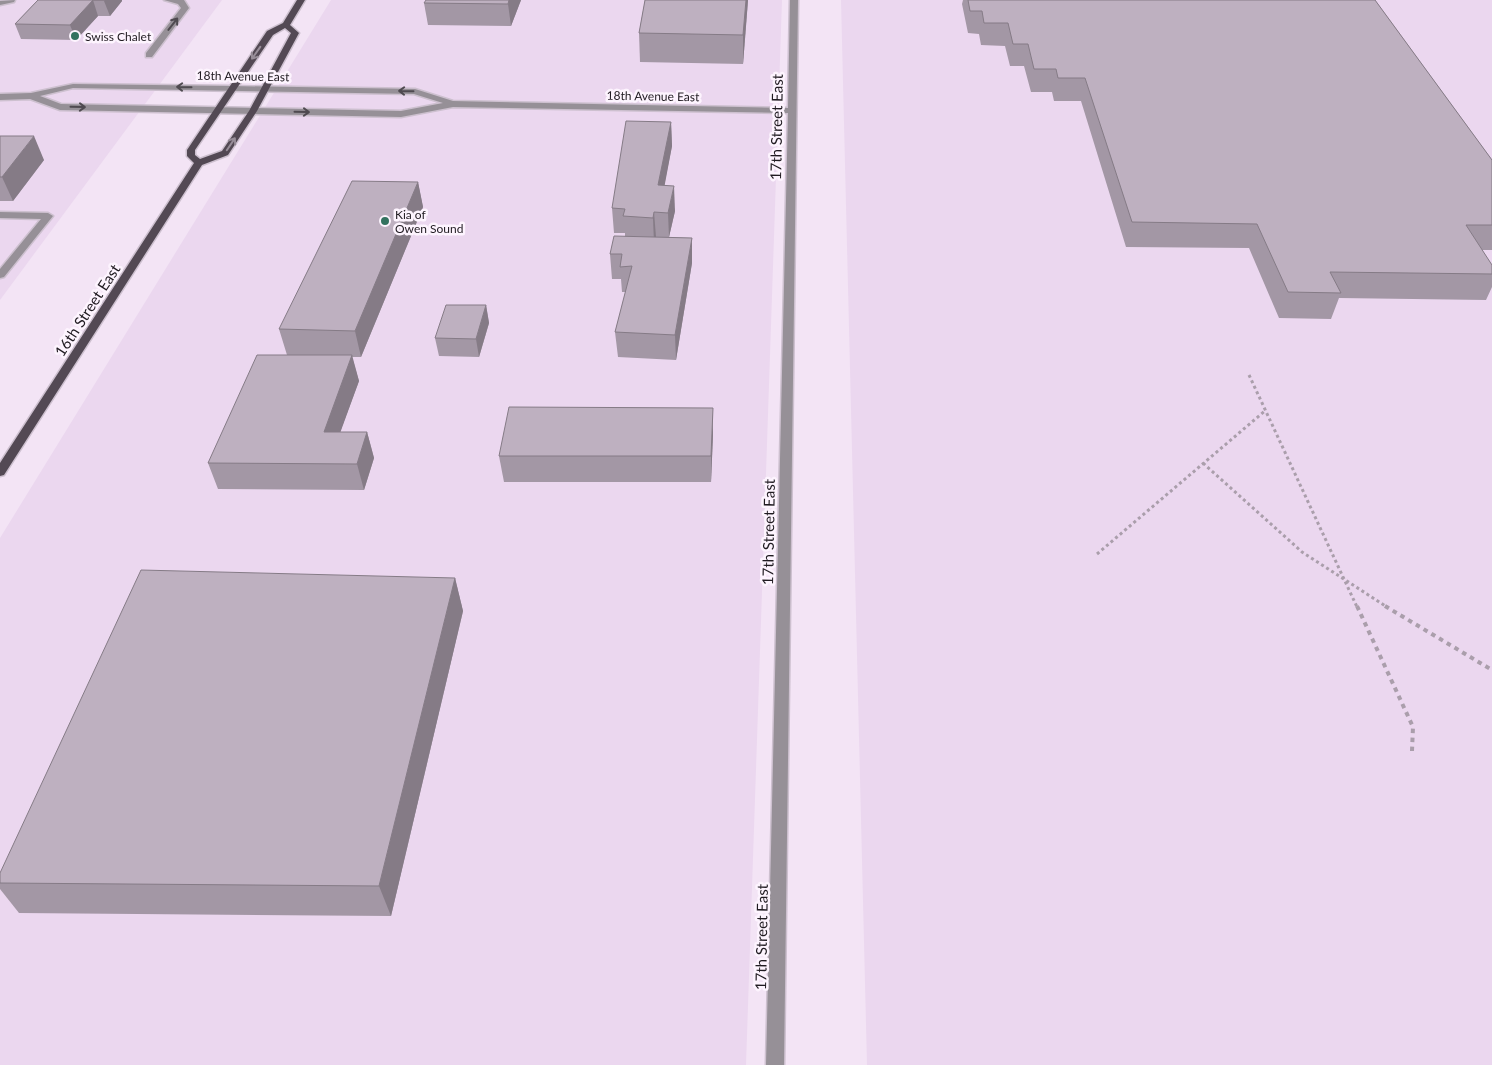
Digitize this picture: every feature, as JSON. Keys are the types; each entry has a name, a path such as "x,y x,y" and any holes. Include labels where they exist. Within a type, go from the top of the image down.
{"main road":[{"path":"286,25 296,33 253,111 225,153 199,164 191,156 192,150 270,33 286,25 301,0"},
{"name":"16th Street East","path":"0,472 199,164"}],"street":[{"path":"0,3 11,0"},
{"path":"149,56 185,8 181,2 168,0"},
{"name":"17th Street East","path":"775,1065 794,0"},
{"name":"18th Avenue East","path":"0,97 31,96 73,86 232,88 415,92 453,104"},
{"name":"18th Avenue East","path":"31,96 60,107 401,114 453,104 792,111"},
{"path":"0,216 48,216 0,275"}],"path":[{"path":"1249,375 1413,727 1412,750"},
{"path":"1097,554 1266,410"},
{"path":"1204,463 1302,552 1412,623 1492,670"}],"shaded area":[{"path":"0,0 222,0 0,300"},
{"path":"331,0 782,0 746,1065 0,1065 0,538"},
{"path":"841,0 1492,0 1492,1065 867,1065"}],"building":[{"path":"38,0 93,0 70,25 15,24"},
{"path":"426,0 509,0 508,4 424,3"},
{"path":"645,0 746,0 743,35 639,33"},
{"path":"968,0 1375,0 1492,160 1492,225 1466,225 1492,265 1492,274 1330,272 1341,293 1288,292 1257,224 1132,222 1085,78 1058,78 1056,69 1034,69 1028,44 1013,44 1008,23 984,23 982,11 970,11"},
{"path":"626,121 671,122 658,185 674,186 668,213 654,212 653,218 623,216 625,209 612,208"},
{"path":"0,136 34,136 2,177 0,177"},
{"path":"352,181 418,182 355,331 279,329"},
{"path":"614,236 692,238 675,335 615,332 632,266 620,267 622,254 610,254"},
{"path":"446,305 486,305 476,339 435,338"},
{"path":"257,355 352,355 324,432 367,432 357,464 208,463"},
{"path":"509,407 713,408 711,456 499,456"},
{"path":"141,570 455,578 379,886 0,883 0,873"}],"place":[{"name":"Swiss Chalet","path":"75,36"},
{"name":"Kia of Owen Sound","path":"385,221"}]}
